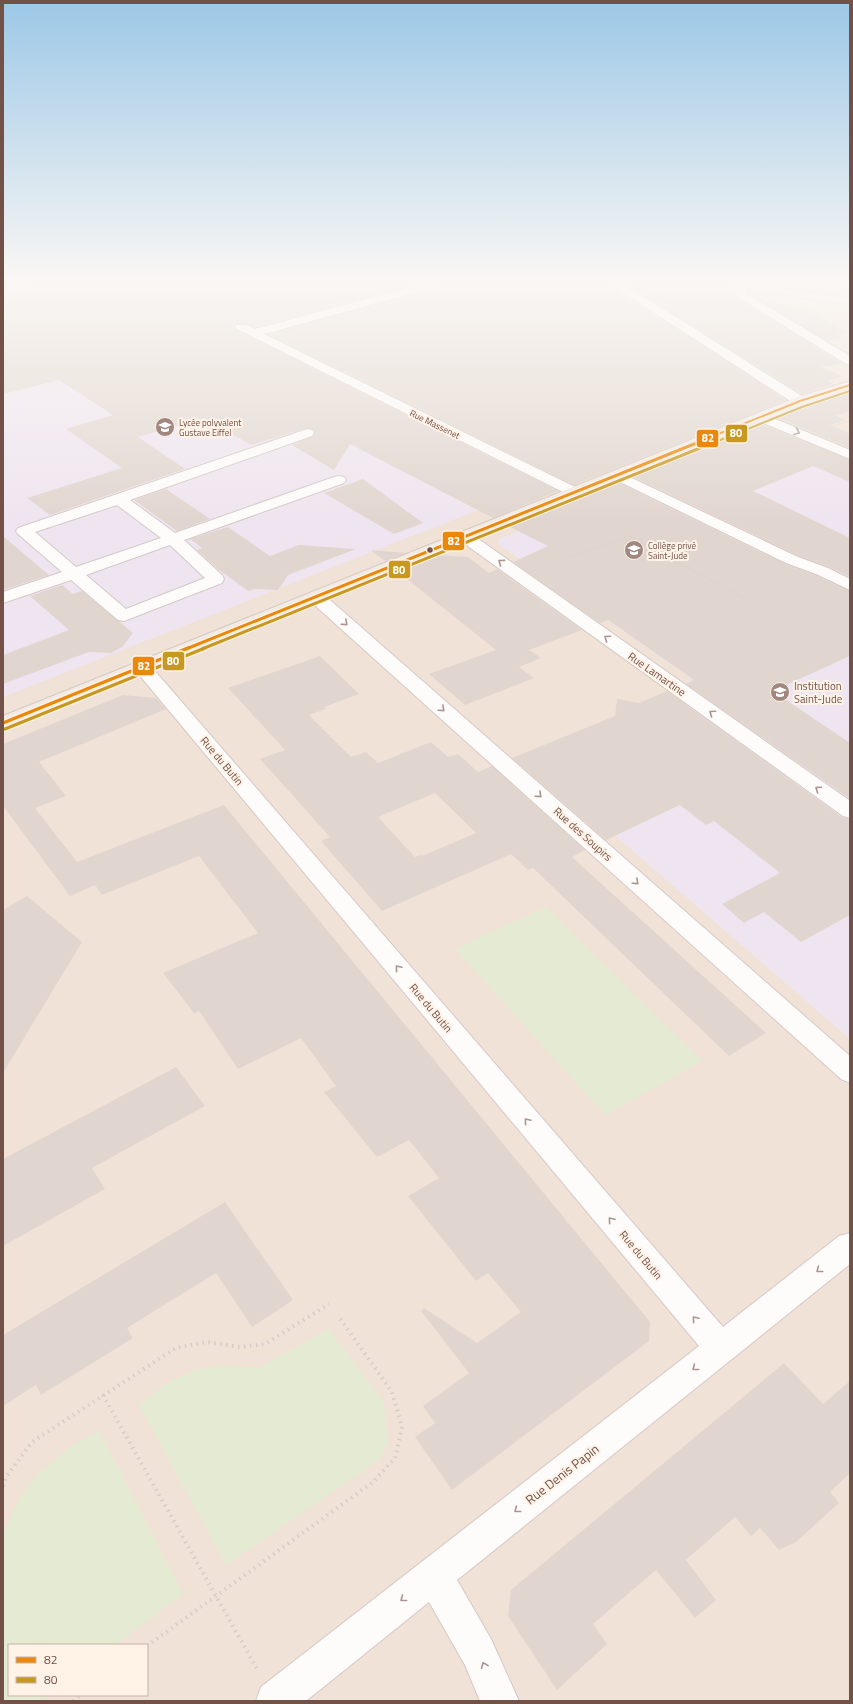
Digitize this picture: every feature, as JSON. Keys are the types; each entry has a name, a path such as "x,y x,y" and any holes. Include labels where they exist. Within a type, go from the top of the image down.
{"main road":[{"path":"3,723 761,417 850,385"}],"street":[{"name":"Rue Massenet","path":"313,363 574,492"},
{"path":"739,363 800,402"},
{"path":"761,417 850,455"},
{"path":"119,499 173,539 216,579 124,616 24,531 307,433"},
{"path":"617,475 792,560 822,571 850,585"},
{"path":"3,598 339,480"},
{"name":"Rue Lamartine","path":"464,536 850,811"},
{"name":"Rue des Soupirs","path":"316,597 850,1072"},
{"name":"Rue du Butin","path":"142,668 721,1348"},
{"name":"Rue Denis Papin","path":"267,1688 434,1575 850,1246"},
{"path":"434,1575 478,1652 500,1701"}],"path":[{"path":"843,414 850,417"},
{"path":"520,576 630,536 746,599"},
{"path":"3,1486 6,1477 32,1442 176,1348 206,1342 240,1347 265,1344 329,1304"},
{"path":"148,1645 373,1482 395,1458 402,1427 392,1392 339,1317"},
{"path":"103,1396 267,1688"}],"shaded area":[{"path":"3,363 850,363 850,1701 3,1701"},
{"name":"Lycée polyvalent Gustave Eiffel","path":"3,363 210,363 478,510 3,697"},
{"path":"730,444 850,465 850,578 650,480"},
{"path":"520,530 850,609 850,1039 551,780 725,702 498,544 499,539"}],"green space":[{"path":"546,907 702,1061 605,1115 455,949"},
{"path":"328,1329 382,1399 386,1416 387,1444 379,1460 226,1565 139,1405 165,1385 194,1370 221,1366 260,1367"},
{"path":"99,1430 183,1594 116,1644 8,1644 8,1696 49,1696 42,1701 3,1701 3,1534 18,1501 34,1479 54,1460"}],"building":[{"path":"3,363 301,363 558,491 493,518 350,444 334,470 292,445 312,437 315,432 312,429 307,428 251,445 204,418 138,437 185,469 50,515 27,498 122,468 66,429 113,415 59,380 3,394"},
{"path":"326,363 728,363 786,400 574,485"},
{"path":"752,363 840,363 842,364 821,367 843,376 827,381 834,384 802,394"},
{"path":"849,391 850,411 836,416 845,420 830,425 850,434 850,448 776,417"},
{"path":"761,424 850,460 850,482 813,466 753,491 850,538 850,577 829,567 799,556 631,476"},
{"path":"363,479 423,523 394,534 324,493"},
{"name":"Institution Saint-Jude","path":"617,482 785,564 815,575 850,591 850,656 773,691 850,743 850,799 686,684 694,680 608,620 600,623 513,562 548,546 508,526"},
{"path":"166,489 210,519 177,531 134,500"},
{"path":"228,527 270,556 299,545 356,549 288,575 278,590 255,589 248,591 218,569 197,550 202,548 190,539"},
{"path":"3,536 43,570 49,575 3,590"},
{"path":"371,550 406,553 385,561"},
{"path":"437,555 468,557 489,573 497,569 582,630 529,650 541,658 519,667 534,678 465,705 429,674 496,650 397,571"},
{"path":"62,585 73,594 82,591 133,633 122,647 111,653 89,652 3,684 3,655 69,630 30,596"},
{"path":"320,656 359,694 324,707 326,709 309,715 351,757 366,752 378,763 431,742 448,757 458,754 478,772 492,766 585,850 572,857 766,1033 729,1056 533,868 528,870 511,854 382,911 321,841 330,837 260,759 285,750 228,688","holes":["435,793 476,833 422,856 415,857 378,817"]},
{"path":"667,691 842,817 850,819 850,915 801,942 764,912 744,923 722,904 780,873 714,821 706,825 680,805 606,840 512,758 615,716 617,699 639,703"},
{"path":"123,695 156,698 166,709 39,762 66,796 35,808 77,862 224,805 650,1322 649,1341 452,1490 415,1437 435,1423 423,1406 469,1373 421,1311 424,1308 477,1343 521,1312 488,1273 476,1281 408,1196 439,1178 409,1140 377,1157 324,1092 336,1086 301,1038 238,1069 199,1011 194,1013 163,973 258,933 199,856 102,895 95,885 70,896 3,806 3,744"},
{"path":"27,896 82,942 3,1073 3,910"},
{"path":"176,1067 205,1106 92,1168 105,1189 3,1246 3,1159"},
{"path":"225,1202 293,1300 252,1327 216,1273 127,1328 133,1338 41,1395 36,1385 3,1406 3,1335"},
{"path":"784,1363 823,1404 850,1381 850,1473 830,1492 839,1503 796,1542 779,1550 760,1528 751,1536 735,1517 686,1560 716,1600 695,1618 656,1570 593,1624 607,1644 557,1690 508,1616 511,1590"}],"transit line":[{"name":"82","path":"3,723 800,401 850,385"},
{"name":"80","path":"5,729 802,407 850,391"}],"place":[{"name":"Lycée polyvalent Gustave Eiffel","path":"165,427"},
{"name":"Collège privé Saint-Jude","path":"634,550"},
{"name":"Institution Saint-Jude","path":"780,692"}]}
